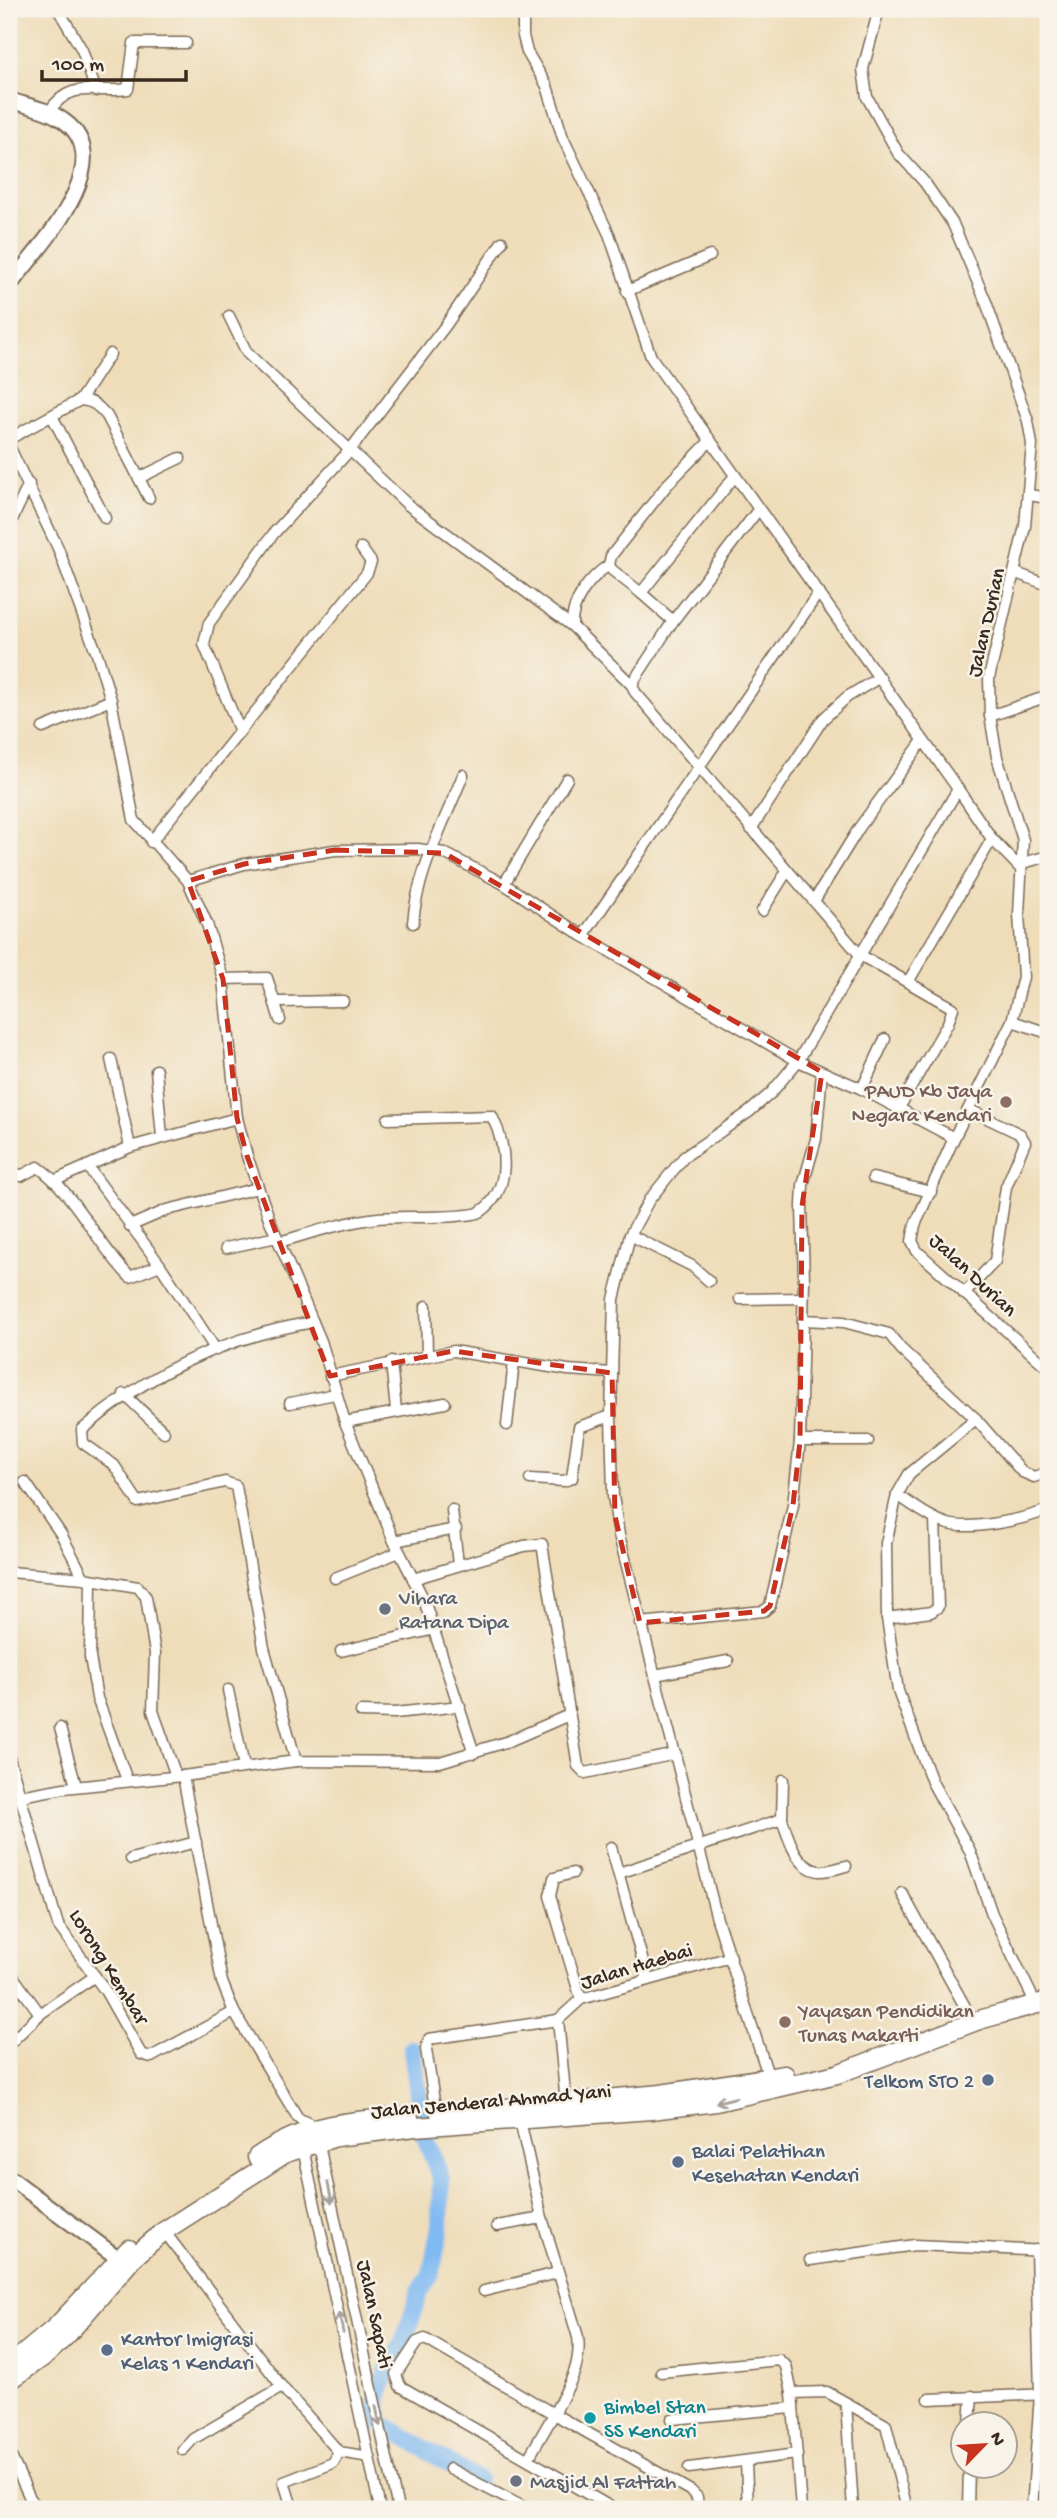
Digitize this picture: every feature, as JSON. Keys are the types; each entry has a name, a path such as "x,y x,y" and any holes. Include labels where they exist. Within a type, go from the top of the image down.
{"highway":[{"name":"Jalan Jenderal Ahmad Yani","path":"518,2111 651,2110 716,2102 838,2063 969,2014 1043,1997"},
{"name":"Jalan Jenderal Ahmad Yani","path":"9,2367 56,2327 187,2203 307,2133 336,2137 423,2120 770,2083 858,2067 1043,1997"},
{"name":"Jalan Jenderal Ahmad Yani","path":"9,2381 46,2355 67,2335 123,2261 307,2133"}],"street":[{"path":"58,9 82,50 96,91"},
{"path":"523,9 527,52 547,86 563,138 609,234 651,358 880,677 922,743 992,839 1022,866 1048,856"},
{"name":"Jalan Durian","path":"879,9 863,69 867,97 898,153 925,183 953,224 986,302 1030,429 1032,444 1029,495 1016,573 991,663 990,716 997,757 1019,823 1022,866 1019,914 1024,969 1012,1021 954,1138 915,1225 913,1245 1048,1368"},
{"path":"49,112 63,94 129,88 134,43 186,43"},
{"path":"9,100 49,112 71,127 83,151 83,168 78,187 64,215 9,286"},
{"path":"239,729 204,644 206,632 274,533 350,450 446,325 502,242"},
{"path":"627,291 710,256"},
{"path":"229,316 247,353 408,505 572,626 632,685 860,955 946,1002 954,1012 899,1108"},
{"path":"9,439 80,400 110,354"},
{"path":"80,400 97,404 107,416 149,498"},
{"path":"52,416 105,518"},
{"path":"572,626 572,608 582,593 609,565 611,556 667,485 709,442"},
{"path":"9,446 61,553 111,700 130,810 138,828 188,881 206,924 223,979 237,1118 258,1188 313,1322 345,1422 394,1541 435,1629 474,1753"},
{"path":"139,478 180,458"},
{"path":"641,593 734,477"},
{"path":"9,526 29,484"},
{"path":"1029,495 1048,498"},
{"path":"632,685 673,621 758,510"},
{"path":"151,842 239,729 367,573 371,562 360,548"},
{"path":"609,565 673,621"},
{"path":"1016,573 1048,585"},
{"path":"583,936 697,765 819,592"},
{"path":"751,829 823,719 847,697 880,677"},
{"path":"990,716 1048,696"},
{"path":"43,727 111,700"},
{"path":"814,901 859,828 922,743"},
{"path":"413,923 418,884 463,775"},
{"path":"504,884 567,779"},
{"path":"770,2083 717,1919 697,1847 615,1516 611,1416 614,1299 630,1235 649,1200 684,1157 749,1112 771,1093 798,1061 958,789"},
{"path":"908,982 992,839"},
{"path":"188,881 244,864 290,855 335,850 433,850 504,884 583,936 798,1061 862,1089 954,1138"},
{"path":"762,911 787,871"},
{"path":"223,979 261,976 270,981 281,1020"},
{"path":"277,1002 343,1001"},
{"path":"1012,1021 1048,1033"},
{"path":"862,1089 885,1039"},
{"path":"111,1059 130,1147"},
{"path":"156,1070 162,1137"},
{"path":"640,1623 768,1609 790,1525 800,1441 803,1185 816,1139 822,1072"},
{"path":"964,1294 998,1254 1006,1187 1025,1142 1024,1138 1013,1130 970,1110"},
{"path":"226,1248 278,1240 379,1218 476,1213 503,1186 504,1166 492,1116 388,1119"},
{"path":"56,1180 130,1147 237,1118"},
{"path":"87,1166 160,1265 216,1349"},
{"path":"9,1169 22,1176 38,1167 56,1180 78,1214 130,1278 160,1265"},
{"path":"873,1178 931,1192"},
{"path":"130,1226 167,1210 258,1188"},
{"path":"630,1235 692,1266 709,1281"},
{"path":"740,1299 803,1298"},
{"path":"426,1306 427,1355"},
{"path":"803,1320 844,1322 889,1334 901,1349 976,1419 1026,1475 1038,1477 1048,1472"},
{"path":"296,1761 264,1648 236,1486 225,1482 142,1502 134,1500 114,1465 81,1439 82,1430 124,1394 216,1349 255,1334 313,1322"},
{"path":"330,1376 453,1351 612,1373"},
{"path":"507,1425 514,1361"},
{"path":"391,1362 396,1410"},
{"path":"124,1394 164,1432"},
{"path":"290,1403 335,1394"},
{"path":"345,1422 396,1410 445,1403"},
{"path":"530,1479 570,1480 576,1469 579,1427 611,1416"},
{"path":"976,1419 909,1474 897,1495 886,1543 887,1618 898,1691 932,1782 970,1851 992,1914 1043,1997"},
{"path":"800,1441 868,1441"},
{"path":"25,1482 61,1534 88,1580 90,1657 97,1698 127,1780"},
{"path":"897,1495 935,1519 962,1526 1022,1518 1048,1510"},
{"path":"452,1510 458,1565"},
{"path":"887,1618 931,1612 938,1607 935,1519"},
{"path":"394,1541 456,1529"},
{"path":"413,1579 536,1542 542,1544 578,1766 585,1773 676,1754"},
{"path":"335,1578 399,1552"},
{"path":"9,1572 138,1587 146,1597 155,1654 153,1711 180,1776 196,1842 218,1971 234,2012 307,2133"},
{"path":"341,1651 435,1629"},
{"path":"655,1675 728,1661"},
{"path":"228,1690 244,1767"},
{"path":"361,1712 395,1713 460,1706"},
{"path":"9,1798 76,1786 296,1761 409,1764 440,1762 474,1753 569,1716"},
{"path":"60,1728 76,1786"},
{"name":"Lorong Kembar","path":"9,1758 58,1925 145,2057 176,2045 234,2012"},
{"path":"783,1780 782,1819 792,1847 813,1869 823,1871 846,1866"},
{"path":"619,1873 782,1819"},
{"path":"131,1859 196,1842"},
{"path":"611,1847 648,1980"},
{"path":"573,1873 554,1878 550,1896 581,1999"},
{"path":"902,1893 969,2014"},
{"name":"Jalan Haebai","path":"558,2020 581,1999 731,1957"},
{"path":"9,1971 40,2014"},
{"path":"9,2044 40,2014 94,1976"},
{"path":"423,2120 426,2049 429,2039 558,2020 566,2103"},
{"path":"518,2111 542,2218 578,2337 580,2355 573,2377 528,2459"},
{"name":"Jalan Sapati","path":"307,2133 380,2509"},
{"name":"Jalan Sapati","path":"307,2133 398,2509"},
{"path":"9,2177 123,2261"},
{"path":"497,2226 542,2218"},
{"path":"164,2231 282,2387 339,2452 370,2457"},
{"path":"810,2260 915,2245 1048,2251"},
{"path":"1032,2509 1044,2394 1036,2250"},
{"path":"484,2291 558,2273"},
{"path":"614,2509 400,2386 396,2374 399,2366 417,2342 425,2340 691,2491 697,2497 698,2509"},
{"path":"661,2372 779,2360 786,2366 792,2393 801,2509"},
{"path":"183,2450 193,2439 282,2387"},
{"path":"792,2393 827,2392 886,2425 906,2509"},
{"path":"929,2399 1044,2394"},
{"path":"971,2410 972,2396"},
{"path":"846,2403 853,2509"},
{"path":"672,2419 792,2408"},
{"path":"9,2452 35,2509"},
{"path":"291,2504 284,2482 334,2463 339,2452"},
{"path":"689,2468 797,2454"},
{"path":"746,2462 748,2509"},
{"path":"450,2469 527,2509"},
{"path":"968,2509 969,2480"}],"highlighted area":[{"path":"335,850 444,853 822,1072 802,1206 800,1441 793,1505 770,1606 764,1611 640,1623 615,1516 612,1373 453,1351 330,1376 247,1156 237,1118 223,979 188,881 244,864"}],"waterway":[{"path":"412,2049 423,2131 441,2179 440,2227 431,2274 420,2291 403,2344 388,2369 377,2401 381,2423 477,2480"}],"place":[{"name":"PAUD Kb Jaya Negara Kendari","path":"1006,1102"},
{"name":"Vihara Ratana Dipa","path":"385,1609"},
{"name":"Yayasan Pendidikan Tunas Makarti","path":"785,2022"},
{"name":"Telkom STO 2","path":"988,2080"},
{"name":"Balai Pelatihan Kesehatan Kendari","path":"678,2162"},
{"name":"Kantor Imigrasi Kelas 1 Kendari","path":"107,2350"},
{"name":"Bimbel Stan SS Kendari","path":"590,2418"},
{"name":"Masjid Al Fattah","path":"516,2481"}]}
